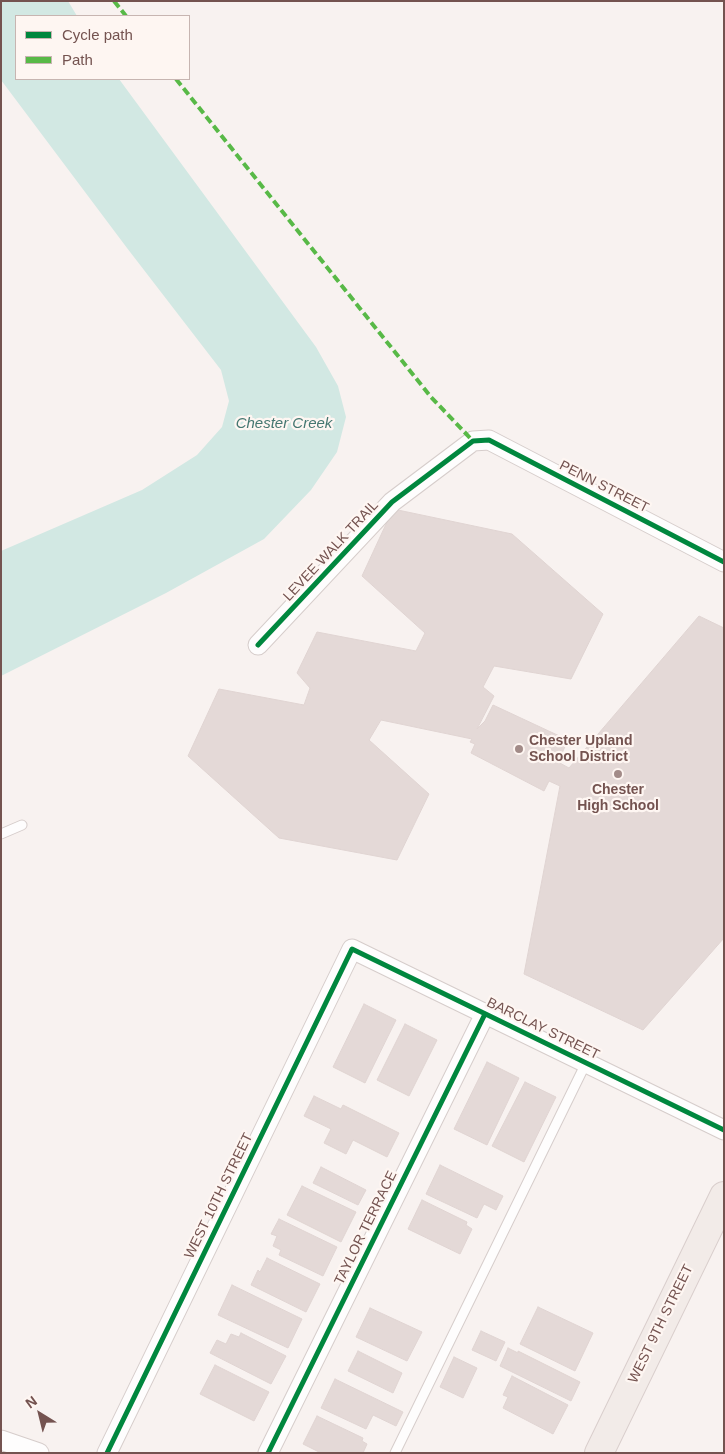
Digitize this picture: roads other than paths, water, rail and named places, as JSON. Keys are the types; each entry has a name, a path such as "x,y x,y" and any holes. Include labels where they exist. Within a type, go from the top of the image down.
{"main road":[{"name":"WEST 9TH STREET","path":"599,1453 724,1196"}],"street":[{"name":"PENN STREET","path":"473,441 489,440 724,562"},
{"name":"LEVEE WALK TRAIL","path":"258,645 392,502 473,441"},
{"name":"BARCLAY STREET","path":"352,949 724,1130"},
{"name":"WEST 10TH STREET","path":"107,1453 352,949"},
{"name":"TAYLOR TERRACE","path":"268,1453 485,1014"},
{"path":"1,1440 39,1453"}],"lane":[{"path":"1,834 22,825"},
{"path":"395,1453 586,1063"}],"water":[{"name":"Chester Creek","path":"1,1 68,1 76,15 15,15 15,80 120,80 316,347 338,386 346,417 337,452 311,490 264,539 166,593 1,676 1,551 142,490 197,455 222,427 229,401 221,370 1,80"}],"place":[{"name":"Chester Upland School District","path":"519,749"},
{"name":"Chester High School","path":"618,774"}]}
